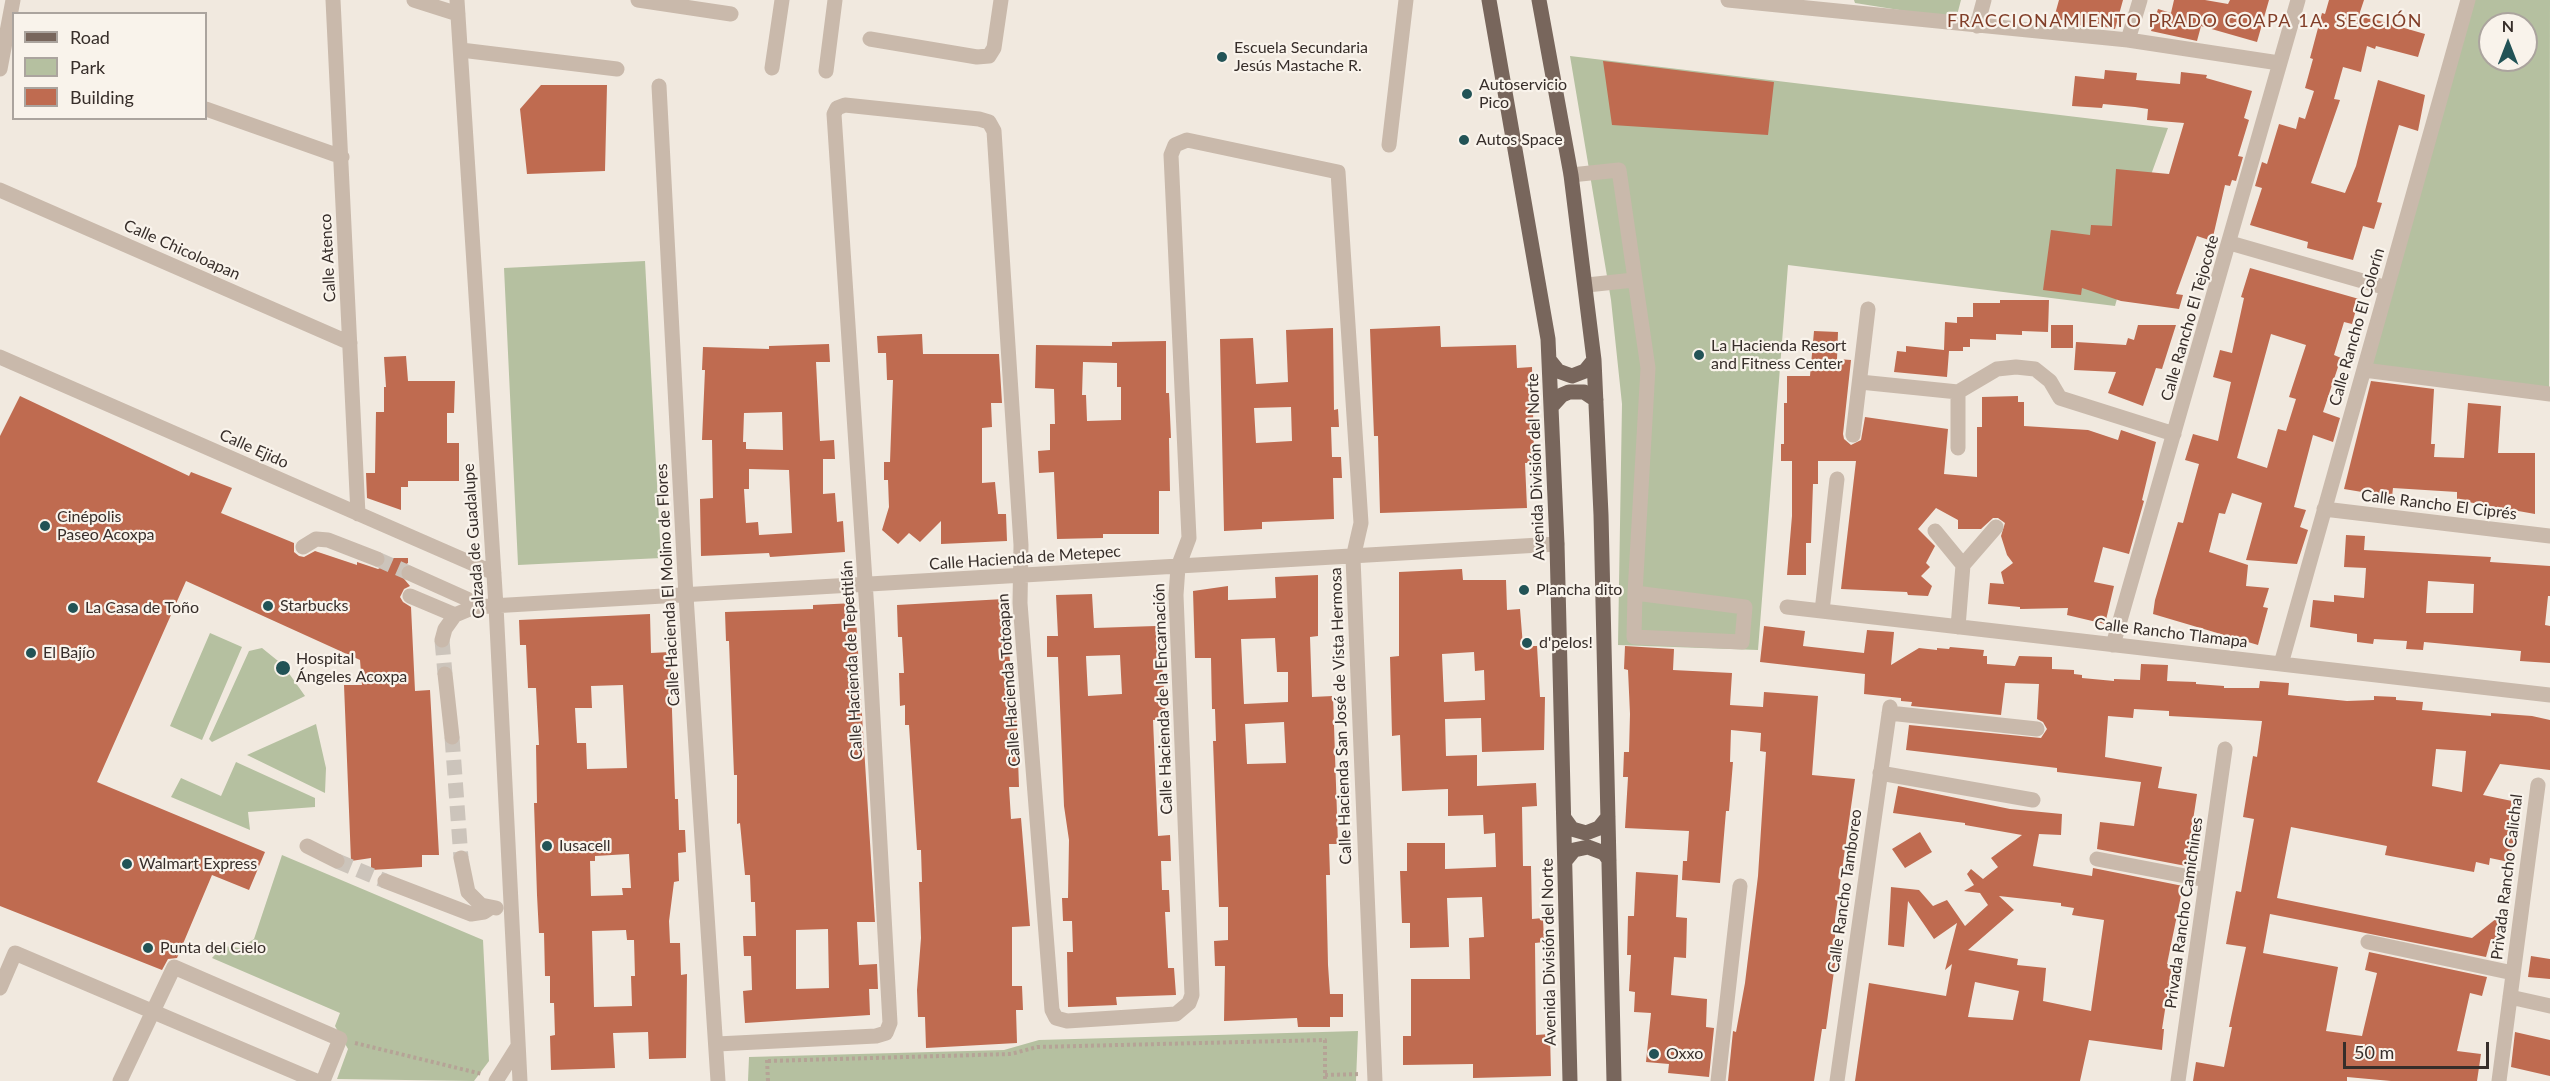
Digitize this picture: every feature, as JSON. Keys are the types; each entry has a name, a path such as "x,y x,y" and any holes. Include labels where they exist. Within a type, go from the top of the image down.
{"main road":[{"name":"Avenida División del Norte","path":"1489,0 1539,274 1550,361 1557,544 1570,1081"},
{"path":"1539,0 1571,175 1587,285 1594,360 1614,1081"},
{"path":"1550,361 1558,371 1572,376 1585,371 1594,360"},
{"path":"1552,406 1557,399 1569,392 1584,392 1596,400"},
{"path":"1564,818 1572,829 1586,833 1599,828 1608,817"},
{"path":"1564,861 1574,850 1588,847 1604,853 1609,860"}],"street":[{"name":"Calle Atenco","path":"333,0 358,514"},
{"path":"414,0 458,7"},
{"path":"638,0 731,14"},
{"path":"772,68 782,0"},
{"path":"826,71 835,0"},
{"path":"870,39 977,57 989,56 994,48 1001,0"},
{"path":"1389,145 1406,0"},
{"path":"1728,0 1847,7 1977,26 2128,40 2279,63"},
{"path":"1977,26 1984,0"},
{"path":"2128,40 2140,0"},
{"name":"Calle Rancho El Tejocote","path":"2113,645 2298,0"},
{"name":"Calle Rancho El Colorín","path":"2281,664 2468,0"},
{"name":"Calzada de Guadalupe","path":"458,7 496,606 520,1081"},
{"path":"0,69 10,40 12,13"},
{"path":"461,50 617,69"},
{"name":"Calle Hacienda El Molino de Flores","path":"659,87 686,596 718,1081"},
{"name":"Calle Hacienda Totoapan","path":"834,114 837,108 845,105 979,119 989,122 994,131 1021,545 1020,576 1052,1010"},
{"path":"207,109 342,157"},
{"name":"Calle Hacienda de Tepetitlán","path":"717,1044 876,1036 886,1034 890,1023 866,586 834,114"},
{"name":"Calle Hacienda San José de Vista Hermosa","path":"1175,145 1187,140 1338,172 1361,524 1353,558 1375,1078"},
{"name":"Calle Hacienda de la Encarnación","path":"1052,1010 1056,1018 1067,1020 1176,1014 1190,1003 1192,995 1176,594 1178,567 1189,538 1171,155 1175,145"},
{"path":"1571,175 1619,170 1648,368 1635,593 1634,638 1742,642 1745,607 1635,593"},
{"name":"Calle Chicoloapan","path":"0,190 350,343"},
{"path":"2230,243 2387,288"},
{"path":"1587,285 1634,280"},
{"path":"1853,435 1868,309"},
{"name":"Calle Ejido","path":"0,357 494,573"},
{"path":"1860,382 1958,392 1997,369 2016,367 2035,369 2050,381 2060,398 2174,434"},
{"path":"2364,370 2550,394"},
{"path":"1958,392 1958,448"},
{"path":"1822,611 1837,479"},
{"name":"Calle Rancho El Ciprés","path":"2324,509 2550,537"},
{"path":"1958,627 1964,565 1996,527"},
{"path":"1935,531 1964,565"},
{"path":"303,547 316,539 328,540 377,559"},
{"name":"Calle Hacienda de Metepec","path":"455,615 474,608 496,606 1353,558 1557,544"},
{"path":"409,573 467,599 474,608"},
{"path":"410,596 455,615 445,629 442,640"},
{"name":"Calle Rancho Tlamapa","path":"1787,607 2550,695"},
{"path":"445,674 452,737"},
{"name":"Calle Rancho Tamboreo","path":"1837,1081 1889,710 2037,729"},
{"name":"Privada Rancho Camichines","path":"2178,1081 2225,749"},
{"path":"1880,773 2033,800"},
{"name":"Privada Rancho Calichal","path":"2499,1081 2538,785"},
{"path":"307,846 337,861"},
{"path":"461,858 468,892 473,899 490,908 511,909"},
{"path":"2097,859 2206,880"},
{"path":"385,881 471,914 484,912 490,908"},
{"path":"1718,1081 1740,886"},
{"name":"Privada Rancho Calichal","path":"2368,942 2513,973"},
{"path":"0,988 15,953 316,1081"},
{"path":"120,1081 174,967 340,1039 323,1081"},
{"path":"2510,997 2550,1006"},
{"path":"498,1080 518,1046"}],"path":[{"path":"340,1039 498,1080"},
{"path":"768,1081 767,1060 1011,1054 1037,1047 1325,1040 1325,1081"},
{"path":"1325,1075 1375,1078"}],"green space":[{"path":"1854,0 1961,0 1956,19 1855,3"},
{"path":"2472,0 2550,0 2549,388 2369,367"},
{"name":"La Hacienda Resort and Fitness Center","path":"1570,56 2168,128 2152,172 2115,306 1788,265 1758,650 1618,645 1622,404 1611,300"},
{"path":"645,261 661,558 518,565 504,268"},
{"path":"210,633 242,647 202,740 170,726"},
{"path":"262,648 283,665 305,696 212,742 209,739 249,651"},
{"path":"316,724 326,768 325,793 247,755"},
{"path":"236,762 315,798 315,807 248,812 250,830 171,797 181,778 221,796"},
{"path":"282,855 483,940 489,1061 474,1081 337,1079 348,1049 335,1026 340,1013 212,958 223,946 240,948 254,939"},
{"path":"1358,1031 1356,1081 748,1081 749,1057 1004,1050 1039,1040"}],"building":[{"path":"2059,0 2123,0 2115,29 2084,22 2083,26 2054,18"},
{"path":"2174,0 2205,0 2228,4 2230,0 2269,0 2257,42 2201,26 2197,41 2151,31 2158,9 2171,13"},
{"path":"2329,0 2364,0 2359,15 2425,34 2418,57 2376,46 2375,49 2367,46 2361,72 2343,67 2334,99 2340,100 2311,183 2345,193 2356,166 2378,80 2425,95 2418,131 2399,125 2377,202 2382,203 2374,229 2363,226 2353,260 2307,248 2308,242 2250,225 2262,188 2255,186 2262,162 2267,164 2279,124 2296,129 2299,117 2305,119 2314,91 2305,88 2313,59 2310,58 2322,13 2325,14"},
{"path":"1603,61 1774,82 1768,135 1612,125"},
{"path":"2105,70 2137,73 2136,80 2180,84 2181,72 2207,75 2206,78 2252,91 2244,118 2249,120 2238,156 2243,157 2236,181 2232,180 2230,186 2225,185 2212,241 2197,236 2176,294 2183,295 2179,309 2121,301 2082,288 2081,295 2043,290 2051,230 2090,235 2091,225 2112,226 2116,169 2169,174 2184,123 2147,120 2148,109 2135,107 2103,104 2102,108 2072,106 2075,76 2104,79"},
{"path":"541,85 607,85 605,171 527,174 520,109"},
{"path":"2250,268 2359,299 2352,324 2344,322 2334,355 2341,358 2323,412 2340,418 2333,442 2313,435 2294,507 2306,510 2300,527 2308,530 2297,564 2246,560 2262,503 2232,493 2225,514 2219,513 2209,552 2248,565 2246,586 2269,588 2263,607 2268,608 2258,645 2153,614 2178,522 2183,523 2199,464 2185,460 2193,434 2218,441 2231,382 2213,377 2220,350 2232,353 2244,298 2241,297","holes":["2271,334 2306,345 2289,397 2296,399 2286,431 2278,429 2267,468 2237,458"]},
{"path":"2000,300 2049,300 2048,332 2022,331 2022,335 1996,334 1996,340 1970,339 1970,347 1963,347 1963,351 1949,351 1947,377 1894,372 1897,351 1906,352 1906,346 1944,350 1945,322 1957,323 1957,317 1973,317 1973,303 2000,303"},
{"path":"2051,325 2073,325 2073,348 2051,348"},
{"path":"2138,325 2176,325 2162,369 2156,368 2143,406 2108,393 2116,372 2074,370 2076,342 2126,345 2128,338 2134,340"},
{"path":"1440,326 1441,347 1516,345 1517,368 1532,367 1534,455 1531,456 1532,463 1525,463 1527,508 1380,513 1378,436 1374,436 1370,329"},
{"path":"1333,328 1334,410 1338,409 1339,427 1331,427 1332,457 1341,457 1342,478 1333,478 1334,519 1262,522 1262,529 1224,531 1220,339 1253,338 1256,384 1288,382 1286,330","holes":["1291,407 1292,441 1256,443 1254,408"]},
{"path":"1814,331 1838,332 1837,359 1851,360 1843,434 1844,439 1851,445 1861,440 1865,417 1948,429 1944,474 1977,477 1977,427 1982,427 1982,397 2018,396 2018,402 2024,402 2024,426 2088,430 2118,440 2121,430 2156,442 2142,500 2144,501 2129,554 2103,547 2094,582 2114,586 2105,624 2067,615 2068,608 2020,609 2020,607 1988,604 1990,583 2004,584 2001,572 2013,563 2007,555 2001,536 2005,523 1998,518 1993,518 1981,529 1958,529 1958,520 1936,508 1918,529 1935,546 1926,563 1930,567 1921,576 1932,586 1928,596 1908,595 1907,592 1841,589 1856,461 1818,461 1818,484 1813,484 1811,543 1806,543 1806,575 1787,575 1792,516 1792,461 1781,461 1781,444 1784,444 1784,403 1787,403 1787,376 1810,376"},
{"path":"922,334 923,354 999,354 1002,403 991,403 992,427 982,428 982,483 995,482 998,514 1006,514 1007,541 941,544 941,521 920,542 909,533 898,544 882,530 889,507 888,480 884,480 884,462 890,462 893,380 887,380 886,353 878,353 877,336"},
{"path":"1166,341 1166,393 1169,393 1171,438 1169,438 1170,491 1159,491 1159,534 1103,534 1103,538 1057,539 1054,472 1039,473 1038,451 1050,450 1050,424 1055,424 1054,389 1035,388 1036,345 1112,346 1112,342","holes":["1083,362 1117,363 1117,387 1121,387 1121,420 1087,421 1086,395 1082,395"]},
{"path":"829,344 830,362 816,362 820,441 834,440 835,459 823,459 823,494 835,493 837,522 843,521 845,552 770,557 769,553 701,556 700,499 713,498 712,440 702,440 705,370 702,370 703,347 769,349 769,346","holes":["782,412 783,450 746,449 746,442 743,442 744,413","749,469 789,470 792,533 759,535 758,522 746,523 744,489 749,489"]},
{"path":"406,356 408,381 455,381 454,413 447,413 447,443 459,443 459,481 408,481 408,487 401,487 401,510 367,498 366,473 375,473 376,412 384,412 384,387 386,387 384,357"},
{"path":"2371,381 2434,389 2431,444 2435,444 2434,457 2464,458 2468,403 2501,406 2498,453 2535,453 2535,514 2457,500 2457,492 2393,488 2392,497 2344,489"},
{"path":"20,396 189,476 191,472 232,488 221,513 294,543 294,552 299,556 304,557 315,551 357,565 357,562 378,569 384,566 387,558 408,558 408,563 399,573 410,586 404,589 400,597 411,607 415,691 430,690 439,855 422,855 422,867 371,870 371,858 351,861 344,685 362,685 360,660 186,581 97,782 265,852 249,890 212,875 177,958 168,959 162,970 0,906 0,436"},
{"path":"2346,535 2365,536 2364,550 2491,557 2490,562 2550,566 2550,596 2548,596 2545,625 2550,626 2550,663 2520,661 2521,651 2424,642 2423,650 2406,649 2407,641 2374,639 2373,644 2357,642 2357,634 2310,627 2313,600 2334,602 2334,595 2364,598 2366,568 2344,567","holes":["2428,581 2474,584 2473,613 2426,613"]},
{"path":"1462,569 1463,580 1506,580 1507,610 1520,609 1523,646 1537,646 1540,697 1545,697 1544,750 1482,752 1481,718 1445,719 1446,756 1477,755 1477,786 1536,783 1537,806 1522,807 1523,866 1531,866 1532,919 1543,918 1544,942 1535,943 1536,1035 1550,1034 1551,1076 1473,1078 1473,1064 1403,1065 1403,1036 1411,1036 1411,979 1470,979 1469,938 1484,937 1482,897 1447,898 1449,947 1410,948 1410,923 1402,923 1400,871 1407,871 1407,843 1445,843 1445,869 1496,867 1495,833 1484,834 1483,815 1448,816 1448,789 1402,791 1400,735 1392,736 1390,657 1399,656 1399,572","holes":["1474,652 1475,671 1484,670 1485,700 1444,702 1442,654"]},
{"path":"1318,575 1318,636 1310,637 1312,697 1333,696 1338,844 1329,844 1330,875 1326,875 1328,965 1330,994 1343,994 1343,1017 1330,1017 1330,1027 1298,1027 1297,1018 1224,1021 1225,966 1215,966 1214,941 1228,940 1228,907 1219,907 1213,741 1216,741 1215,709 1212,709 1211,658 1195,658 1193,591 1228,586 1228,600 1276,598 1275,577","holes":["1275,638 1277,672 1288,672 1288,702 1244,704 1241,639","1284,722 1286,763 1247,764 1245,724"]},
{"path":"1092,594 1094,628 1156,626 1157,661 1162,661 1166,719 1153,720 1158,836 1170,835 1171,861 1161,861 1162,890 1169,890 1170,912 1165,912 1168,968 1174,968 1176,995 1116,997 1117,1005 1068,1007 1067,952 1073,952 1072,921 1063,921 1062,898 1068,898 1069,840 1064,806 1058,657 1047,657 1047,636 1058,636 1056,595","holes":["1120,655 1122,694 1088,696 1086,656"]},
{"path":"1004,599 1010,661 1005,661 1006,704 1016,703 1019,787 1009,787 1011,819 1021,818 1030,926 1012,927 1012,986 1022,986 1023,1010 1016,1010 1017,1043 926,1048 925,1017 918,1017 917,990 921,938 919,882 922,882 921,850 917,850 909,725 905,725 905,705 900,706 899,673 904,673 902,637 898,637 897,605"},
{"path":"855,603 875,922 857,922 859,965 877,964 878,989 869,989 870,1015 745,1023 743,991 752,990 751,956 744,956 743,936 756,936 755,902 751,902 750,875 745,875 740,823 737,824 737,775 734,775 729,641 726,641 725,612 813,609 813,605","holes":["828,929 829,988 796,989 796,930"]},
{"path":"650,614 651,653 670,652 675,799 678,799 679,830 685,830 686,852 678,853 679,881 674,882 669,921 670,943 680,943 681,975 687,974 686,1058 649,1059 648,1032 613,1033 615,1068 551,1070 550,1036 555,1035 554,1003 550,1003 550,976 545,976 544,933 539,933 537,895 534,803 537,803 536,745 539,745 536,688 528,688 526,645 520,645 519,620","holes":["623,685 627,768 587,769 586,743 577,743 575,708 592,708 591,686","629,854 631,888 622,888 623,895 591,896 590,861 595,861 595,856","626,930 627,940 634,940 635,976 631,976 632,1006 594,1007 592,931"]},
{"path":"1764,626 1805,631 1803,646 1864,653 1867,630 1894,632 1891,665 1919,648 1937,650 1937,648 1949,649 1950,647 1984,650 1983,656 1987,656 1987,664 2015,666 2019,656 2052,657 2052,669 2074,670 2074,674 2082,675 2082,678 2114,681 2114,679 2140,680 2141,664 2168,665 2167,681 2196,682 2196,684 2224,686 2224,688 2259,688 2260,681 2289,683 2288,695 2347,701 2374,700 2374,696 2396,697 2396,700 2423,702 2422,710 2491,716 2491,713 2532,716 2550,720 2550,770 2500,764 2483,795 2512,801 2508,825 2517,827 2509,862 2490,858 2489,865 2476,862 2474,872 2385,855 2387,846 2291,827 2277,898 2472,938 2502,914 2499,940 2491,939 2486,957 2270,914 2263,953 2338,967 2326,1031 2362,1036 2377,973 2365,970 2369,952 2487,977 2482,996 2470,993 2457,1051 2481,1054 2477,1081 2391,1081 2347,1077 2347,1081 2193,1081 2196,1062 2224,1067 2232,1027 2229,1027 2246,947 2226,944 2236,891 2241,892 2254,819 2243,817 2253,756 2257,757 2262,721 2169,716 2169,711 2134,709 2133,718 2108,716 2105,757 2162,767 2158,788 2197,794 2186,866 2097,849 2100,822 2134,826 2141,782 2057,772 2057,768 1906,750 1909,725 2041,738 2047,729 2043,722 2037,719 2039,684 2005,683 2001,715 1911,706 1912,702 1901,701 1901,698 1864,694 1865,674 1760,662","holes":["2436,749 2466,751 2462,792 2432,786"]},
{"path":"1625,646 1674,649 1673,670 1732,673 1730,705 1763,707 1764,692 1818,696 1812,775 1855,779 1835,919 1835,942 1838,942 1826,1029 1822,1029 1814,1081 1728,1081 1733,1031 1736,1032 1745,983 1758,876 1766,752 1760,751 1761,733 1731,730 1730,762 1733,762 1720,883 1682,880 1683,861 1687,861 1689,831 1625,828 1628,777 1623,777 1624,752 1629,752 1630,714 1628,670 1624,669"},
{"path":"1898,786 2010,809 2062,814 2061,835 2039,834 2033,866 2092,876 2093,868 2183,886 2167,964 2172,965 2162,1029 2164,1029 2162,1050 2089,1040 2080,1081 1855,1081 1869,983 1946,996 1952,964 1945,970 1957,923 1934,939 1908,901 1904,947 1888,945 1891,887 1919,890 1933,906 1947,900 1965,926 1988,905 1980,893 1964,891 1974,885 1967,874 1971,869 1983,879 1998,867 1991,858 2022,835 1965,825 1965,823 1893,813","holes":["1999,896 2061,903 2061,906 2074,908 2072,915 2104,920 2091,1011 2043,1001 2046,968 2017,965 2018,959 1968,950 2014,910","1975,982 2019,991 2013,1020 1968,1017"]},
{"path":"1920,832 1932,852 1905,868 1892,849"},
{"path":"1636,872 1678,875 1676,917 1687,918 1686,958 1674,957 1671,995 1707,999 1706,1027 1714,1028 1709,1077 1668,1073 1669,1064 1646,1062 1651,1013 1634,1012 1635,992 1629,991 1631,955 1627,955 1628,916 1634,916"},
{"path":"2531,956 2550,959 2550,979 2528,977"},
{"path":"2515,1032 2550,1040 2550,1076 2511,1067"}],"tunnel":[{"path":"377,559 409,573"},
{"path":"442,640 445,674"},
{"path":"452,737 461,858"},
{"path":"337,861 385,881"}],"place":[{"name":"Escuela Secundaria Jesús Mastache R.","path":"1222,57"},
{"name":"Autoservicio Pico","path":"1467,94"},
{"name":"Autos Space","path":"1464,140"},
{"name":"La Hacienda Resort and Fitness Center","path":"1699,355"},
{"name":"Cinépolis Paseo Acoxpa","path":"45,526"},
{"name":"Plancha dito","path":"1524,590"},
{"name":"Starbucks","path":"268,606"},
{"name":"La Casa de Toño","path":"73,608"},
{"name":"d'pelos!","path":"1527,643"},
{"name":"El Bajío","path":"31,653"},
{"name":"Hospital Ángeles Acoxpa","path":"283,668"},
{"name":"Iusacell","path":"547,846"},
{"name":"Walmart Express","path":"127,864"},
{"name":"Punta del Cielo","path":"148,948"},
{"name":"Oxxo","path":"1654,1054"}],"district":[{"name":"FRACCIONAMIENTO PRADO COAPA 1A. SECCIÓN","path":"2185,21"}]}
